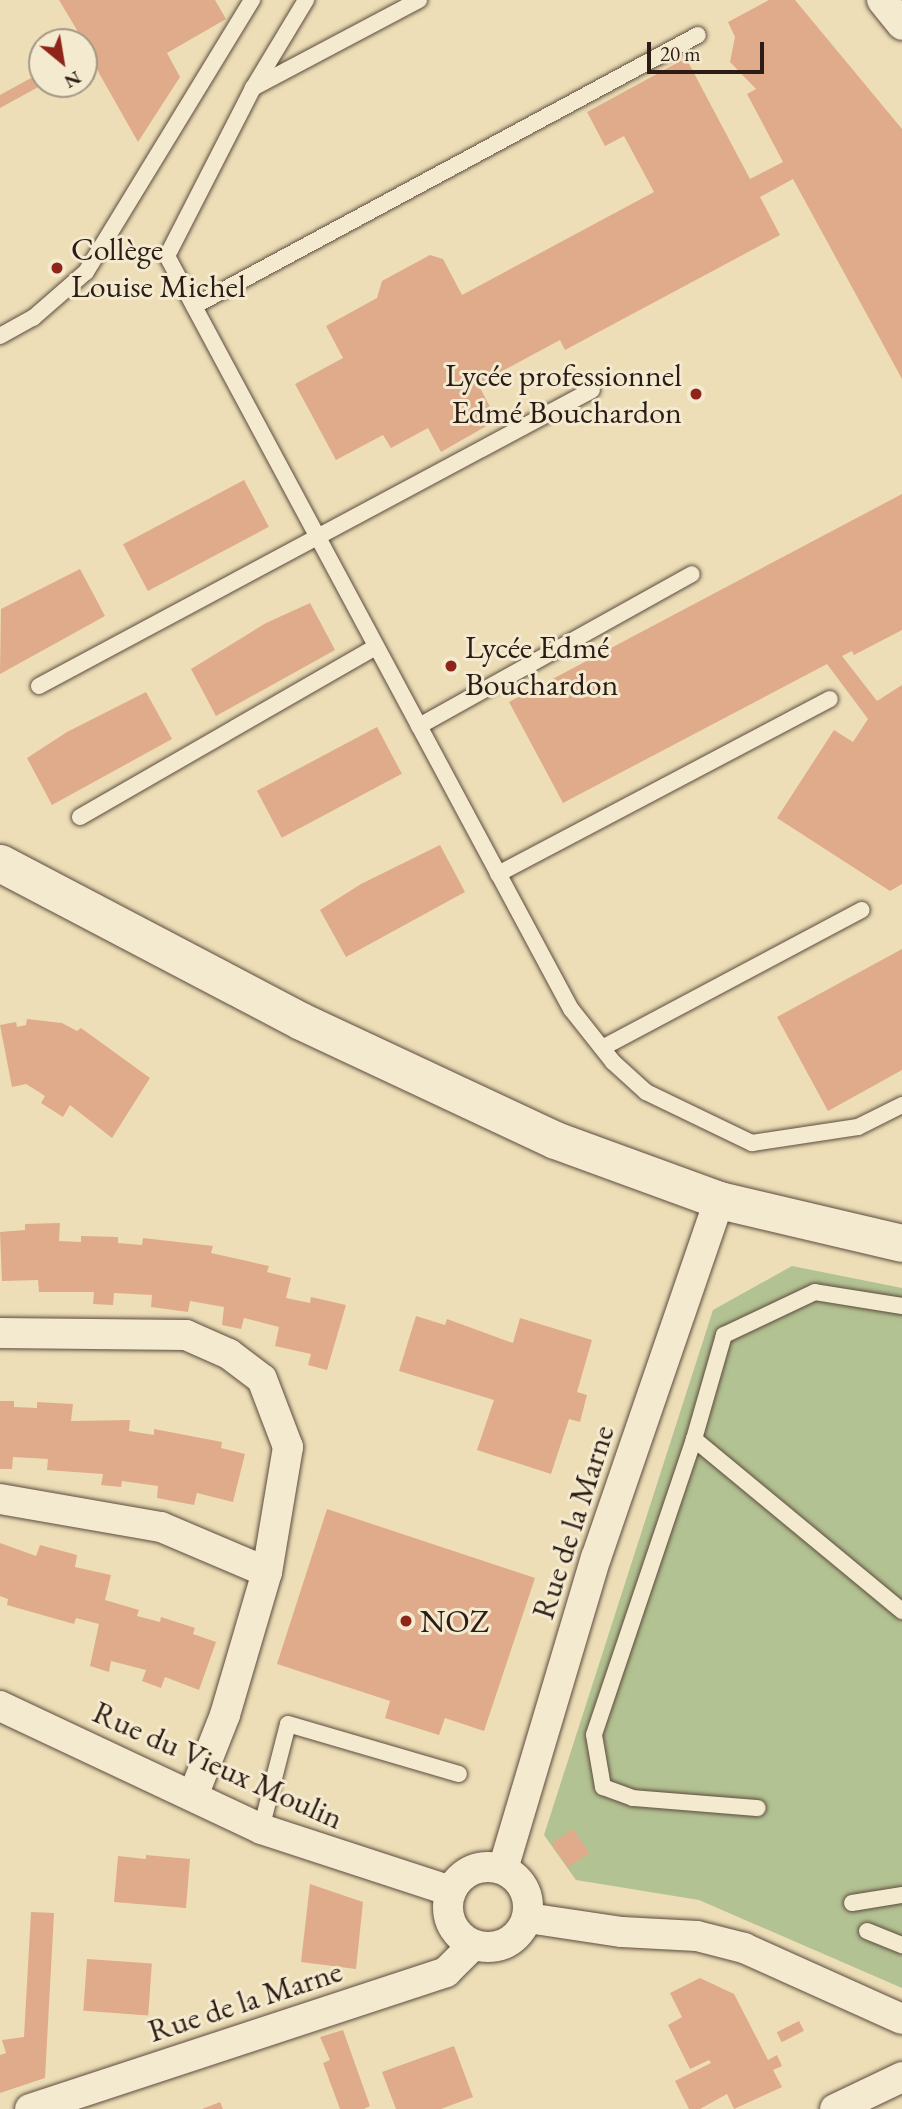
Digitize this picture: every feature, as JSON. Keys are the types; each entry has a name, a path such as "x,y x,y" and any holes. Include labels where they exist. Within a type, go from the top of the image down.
{"street":[{"path":"882,0 902,25"},
{"path":"0,863 301,1021 531,1129 719,1200 902,1244"},
{"name":"Rue de la Marne","path":"503,1869 596,1558 719,1200"},
{"path":"0,1333 186,1335 229,1354 262,1379 288,1447 267,1572 225,1715 193,1796"},
{"path":"0,1499 161,1527 267,1572"},
{"name":"Rue du Vieux Moulin","path":"0,1706 261,1829 451,1891"},
{"path":"503,1869 527,1894 527,1917 506,1944 472,1945 461,1938 449,1917 451,1891 467,1872 503,1869"},
{"path":"527,1917 622,1932 697,1936 744,1948 902,2020"},
{"name":"Rue de la Marne","path":"30,2109 446,1972 472,1945"},
{"path":"835,2109 902,2077"}],"lane":[{"path":"0,336 33,318 86,272 252,0"},
{"path":"306,0 253,88 167,256 498,874 571,1009 602,1048 646,1091 752,1143 858,1127 902,1105"},
{"path":"253,88 419,0"},
{"path":"194,306 698,35"},
{"path":"39,686 592,390"},
{"path":"419,726 692,574"},
{"path":"80,817 376,647"},
{"path":"498,874 830,699"},
{"path":"602,1048 862,910"},
{"path":"758,1808 633,1798 603,1787 594,1735 694,1439 724,1335 816,1292 902,1306"},
{"path":"694,1439 902,1611"},
{"path":"261,1829 288,1724 459,1774"},
{"path":"852,1903 902,1895"},
{"path":"867,1931 902,1945"}],"green space":[{"path":"792,1266 902,1288 902,1988 699,1900 576,1880 544,1835 713,1310"}],"building":[{"path":"59,0 215,0 226,19 167,53 180,77 138,142 98,71 98,28 76,28"},
{"path":"769,0 795,0 902,129 902,379 793,179 760,197 780,235 565,350 560,340 478,384 497,420 441,452 428,428 391,448 383,435 336,460 295,384 343,358 326,326 377,298 382,281 430,255 443,259 462,295 654,192 624,136 605,146 587,112 686,58 750,179 783,162 747,94 756,89 730,62 735,37 728,22"},
{"path":"28,80 28,93 0,108 0,95"},
{"path":"244,480 269,527 148,591 123,544"},
{"path":"902,494 902,630 854,655 852,651 842,656 877,701 902,685 902,884 890,891 777,818 834,730 853,742 868,719 827,664 563,803 509,702"},
{"path":"80,569 105,616 0,674 1,609"},
{"path":"310,603 335,650 216,716 191,669 266,623"},
{"path":"146,692 172,739 52,805 27,758 67,732"},
{"path":"377,727 402,774 282,838 257,791"},
{"path":"440,845 465,892 346,957 320,910 361,884"},
{"path":"902,949 902,1070 828,1111 777,1017"},
{"path":"27,1019 62,1023 77,1031 81,1028 150,1078 112,1138 70,1105 63,1117 41,1103 45,1096 26,1084 12,1087 0,1025 16,1022 17,1027 26,1025"},
{"path":"60,1223 59,1241 81,1242 81,1236 118,1237 118,1243 142,1245 143,1238 213,1246 211,1253 269,1266 267,1272 291,1278 286,1298 310,1303 311,1297 346,1305 327,1370 308,1365 311,1354 275,1346 279,1327 244,1318 241,1329 222,1325 224,1307 190,1301 188,1312 151,1307 152,1295 114,1293 113,1305 93,1304 94,1292 39,1292 38,1280 2,1281 0,1232 25,1230 25,1224"},
{"path":"416,1316 445,1325 447,1319 513,1343 520,1318 592,1340 577,1392 587,1395 580,1422 569,1419 551,1474 477,1450 494,1400 399,1371"},
{"path":"0,1401 14,1401 14,1407 37,1408 37,1402 73,1404 71,1421 130,1420 129,1431 154,1435 154,1429 222,1442 221,1448 245,1454 233,1502 197,1493 194,1505 157,1498 158,1486 122,1481 121,1487 101,1485 103,1474 47,1470 48,1459 13,1457 12,1469 0,1469"},
{"name":"NOZ","path":"327,1509 535,1578 484,1731 445,1718 439,1735 385,1718 390,1701 277,1664"},
{"path":"0,1543 36,1556 40,1545 77,1555 75,1567 111,1575 105,1600 139,1610 137,1616 160,1622 161,1617 195,1628 193,1634 216,1642 199,1690 165,1677 161,1688 142,1681 146,1670 111,1661 109,1672 90,1666 99,1624 76,1618 74,1624 7,1605 8,1599 0,1596"},
{"path":"573,1829 589,1853 568,1868 551,1844"},
{"path":"146,1855 190,1859 186,1908 114,1902 118,1856 146,1859"},
{"path":"310,1884 363,1902 356,1969 301,1962"},
{"path":"31,1912 54,1913 45,2078 0,2093 0,2055 6,2053 2,2040 24,2037"},
{"path":"87,1959 152,1964 148,2015 83,2011"},
{"path":"700,1978 734,1994 768,2060 777,2055 782,2066 773,2070 782,2087 734,2109 727,2094 700,2109 689,2109 675,2081 711,2063 709,2060 690,2069 668,2025 682,2017 670,1993"},
{"path":"799,2021 804,2031 782,2042 777,2032"},
{"path":"343,2030 370,2106 364,2109 340,2109 323,2063 330,2060 320,2037"},
{"path":"454,2046 473,2097 441,2109 396,2109 382,2072"},
{"path":"220,2102 223,2109 202,2109"}],"place":[{"name":"Collège Louise Michel","path":"57,268"},
{"name":"Lycée professionnel Edmé Bouchardon","path":"696,394"},
{"name":"Lycée Edmé Bouchardon","path":"451,666"},
{"name":"NOZ","path":"406,1621"}]}
